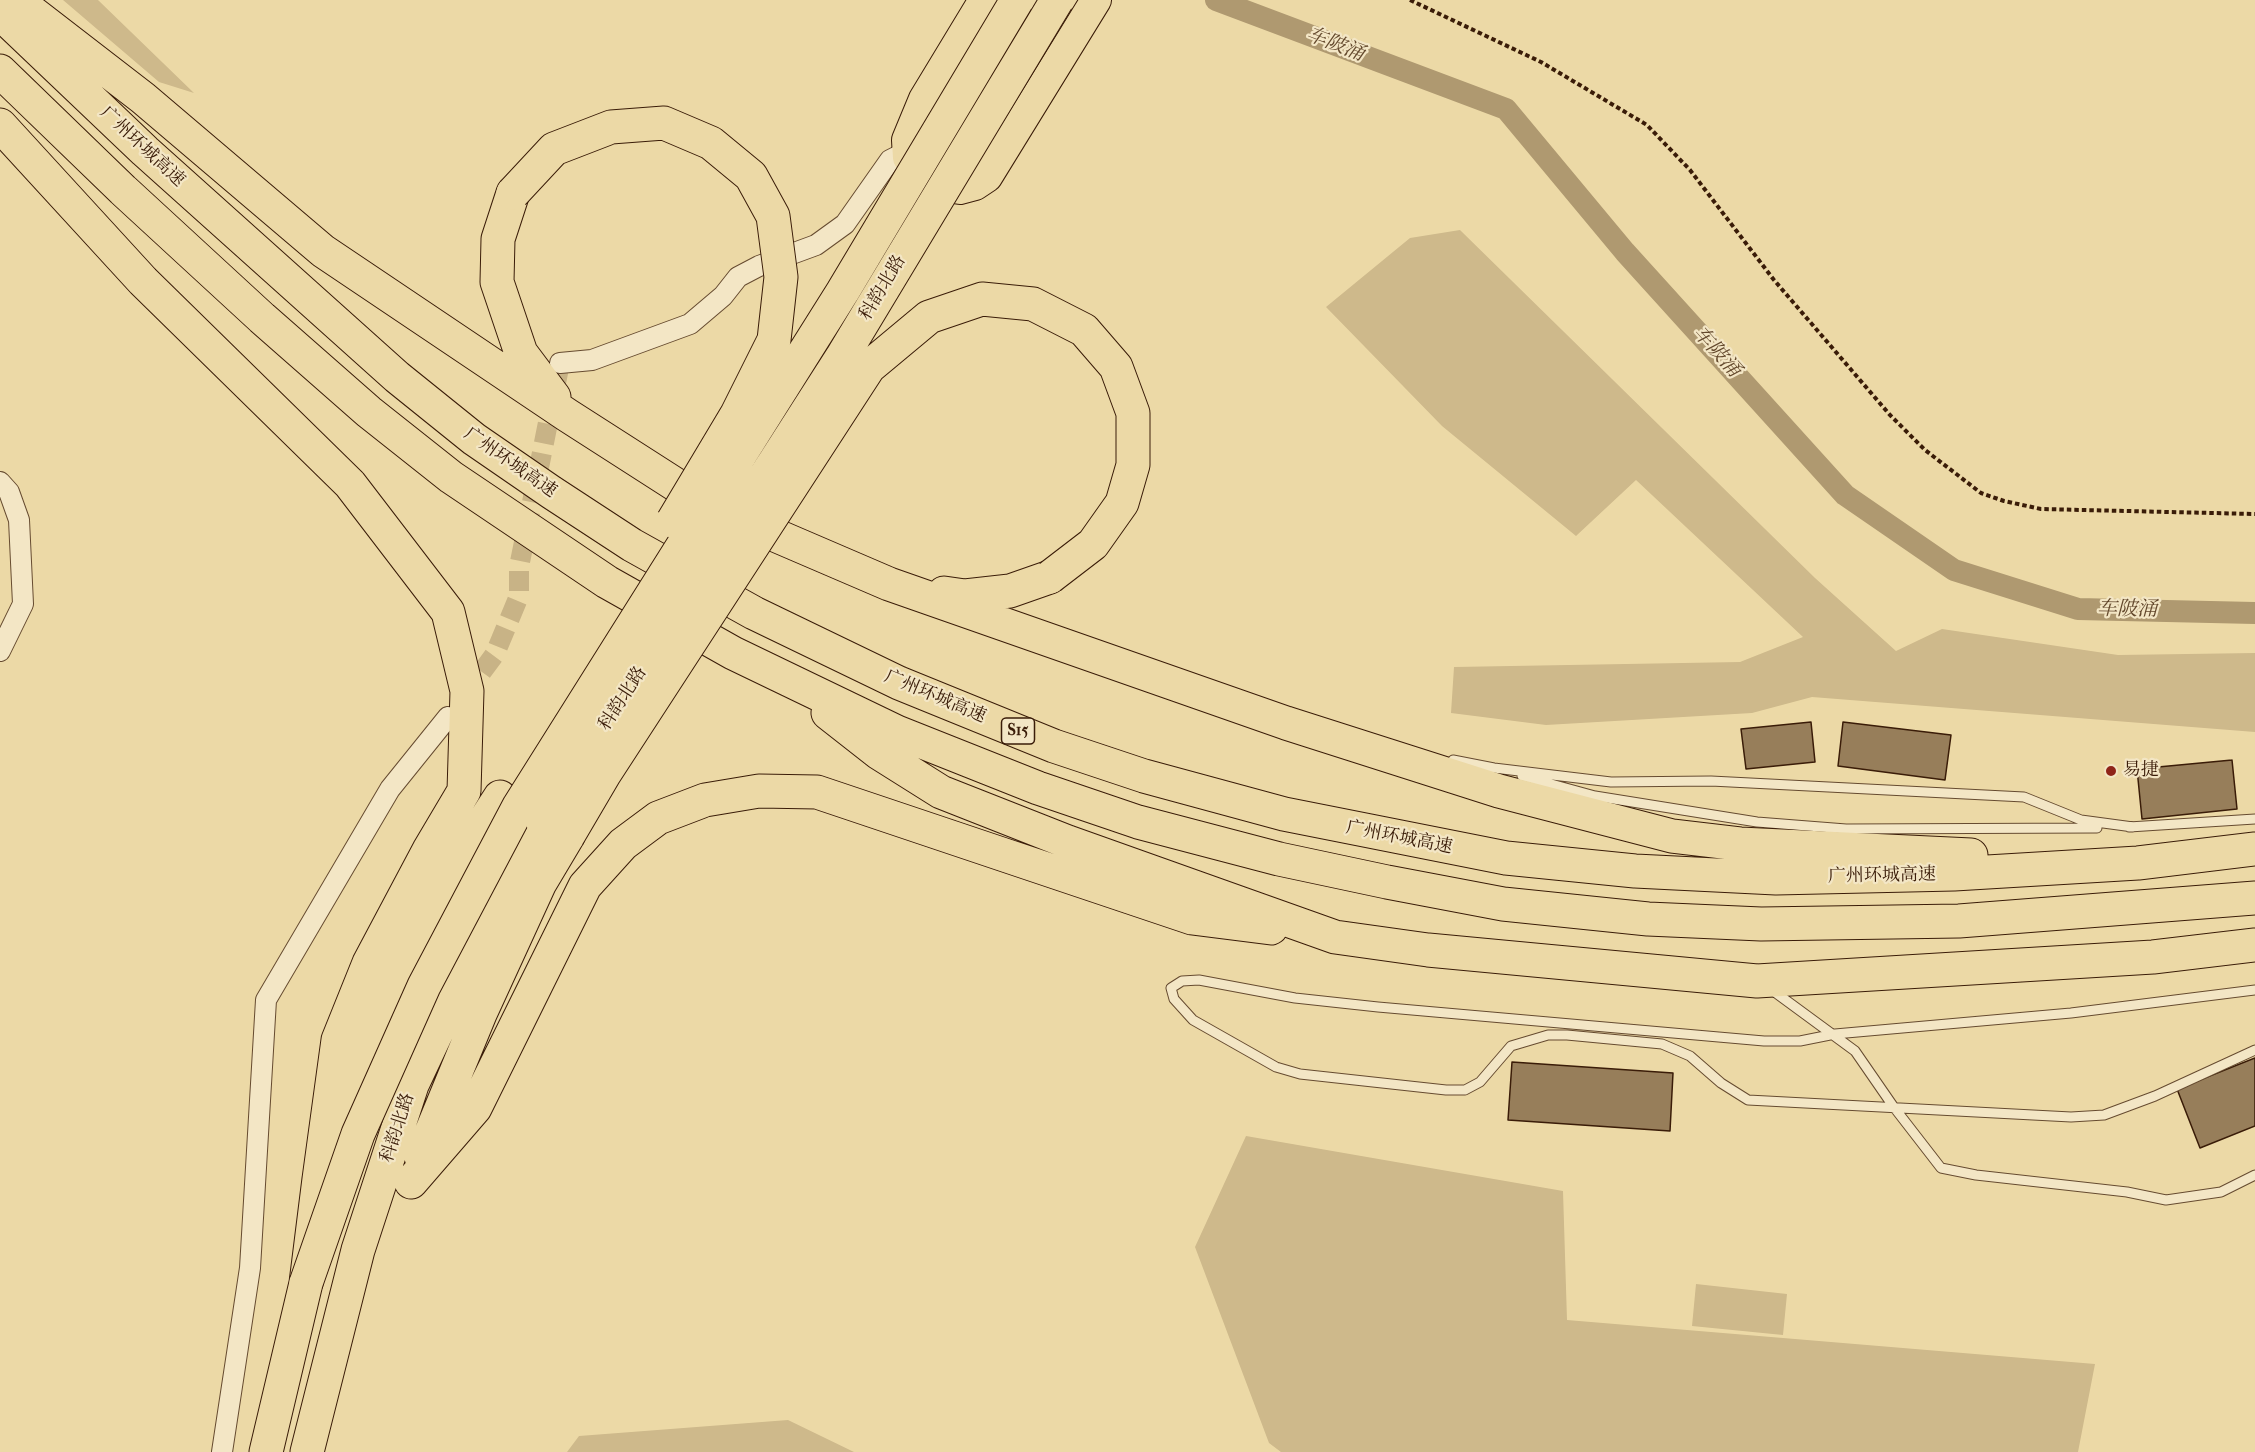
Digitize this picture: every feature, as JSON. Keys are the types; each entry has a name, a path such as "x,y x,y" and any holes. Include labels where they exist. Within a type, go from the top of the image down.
{"highway":[{"path":"16,0 143,98 323,251 567,415 712,508 889,584 1287,723 1499,791 1672,837 1740,844 2138,863"},
{"name":"科韵北路","path":"266,1452 306,1282 362,1124 424,986 519,806 843,291 1017,0"},
{"name":"科韵北路","path":"307,1452 358,1250 412,1085 489,921 543,823 842,357 1057,0"},
{"name":"广州环城高速","path":"0,13 145,151 397,377 474,439 541,486 632,545 754,614 899,683 1054,746 1144,776 1284,814 1506,858 1635,871 1776,878 1954,874 2138,863 2255,849"},
{"path":"0,71 123,190 262,318 369,412 451,477 607,582 779,675 897,732 1038,788 1138,822 1279,859 1503,904 1648,919 1761,924 1971,921 2255,898"},
{"path":"319,1179 393,975 433,900 603,637 737,414 774,340 781,277 773,216 750,176 711,143 664,123 611,126 554,149 513,193 498,239 497,282 521,353 567,415"},
{"path":"0,125 143,281 350,484 448,612 467,690 464,791 429,850 369,963 338,1040 306,1282"},
{"path":"411,1182 480,1014 540,883 612,764 869,367 929,317 982,299 1033,304 1084,330 1116,367 1133,413 1133,465 1122,503 1093,544 1050,577 1010,591 965,596 889,584"},
{"path":"779,675 879,753 941,792 1068,842 1335,937"},
{"path":"358,1250 411,1182 475,1108 585,886 623,844 658,818 705,800 759,791 817,792 1192,918 1428,951 1757,981 2153,957 2255,945"}],"main road":[{"path":"984,0 914,119 907,140 909,158 917,169 934,182 960,189 975,185 987,177 998,164 1096,0"}],"street":[{"path":"560,363 592,360 690,324 723,296 738,277 759,266 816,245 845,224 890,160 908,151"},
{"path":"0,482 9,492 19,520 23,604 0,651"},
{"path":"222,1452 250,1268 266,1000 390,789 448,717"}],"lane":[{"path":"1287,723 1408,751"},
{"path":"1441,758 1494,768 1611,782 1711,782 2024,797 2081,820 2133,827"},
{"path":"1494,768 1595,796 1757,822 1857,829 2133,827 2255,819"},
{"path":"2255,990 2071,1013 1835,1034 1800,1041 1764,1041 1378,1007 1295,998 1199,980 1182,981 1171,988 1174,999 1193,1020 1276,1067 1300,1074 1465,1090 1480,1082 1511,1046 1548,1035 1567,1035 1662,1044 1690,1056 1721,1083 1748,1100 2071,1117 2104,1115 2155,1096 2255,1050"},
{"path":"1757,981 1835,1034 1855,1051 1893,1106 1941,1168 2127,1192 2166,1200 2220,1192 2255,1175"}],"path":[{"path":"1410,0 1541,62 1647,125 1690,170 1774,280 1890,415 1925,450 1981,493 2041,509 2255,514"}],"shaded area":[{"path":"63,0 98,0 194,93 159,82"},
{"path":"1460,230 1815,578 1896,651 1942,629 2118,655 2255,653 2255,732 1812,697 1752,713 1546,725 1451,713 1454,667 1740,662 1803,637 1636,480 1576,536 1442,426 1326,307 1410,238"},
{"path":"1246,1136 1563,1191 1567,1320 2095,1364 2078,1452 1281,1452 1269,1443 1195,1247"},
{"path":"1696,1284 1787,1294 1783,1335 1692,1326"},
{"path":"788,1420 854,1452 567,1452 579,1436"}],"building":[{"path":"1811,722 1815,762 1746,769 1741,729"},
{"path":"1843,722 1951,735 1945,780 1838,766"},
{"path":"2232,760 2237,809 2142,819 2137,769"},
{"path":"2255,1058 2255,1126 2200,1148 2177,1089"},
{"path":"1512,1062 1673,1073 1670,1131 1508,1120"}],"waterway":[{"name":"车陂涌","path":"1216,0 1506,109 1625,252 1845,495 1954,570 2078,609 2255,613"}],"tunnel":[{"path":"464,696 495,654 519,596 519,567 560,363"}],"place":[{"name":"易捷","path":"2111,771"}]}
